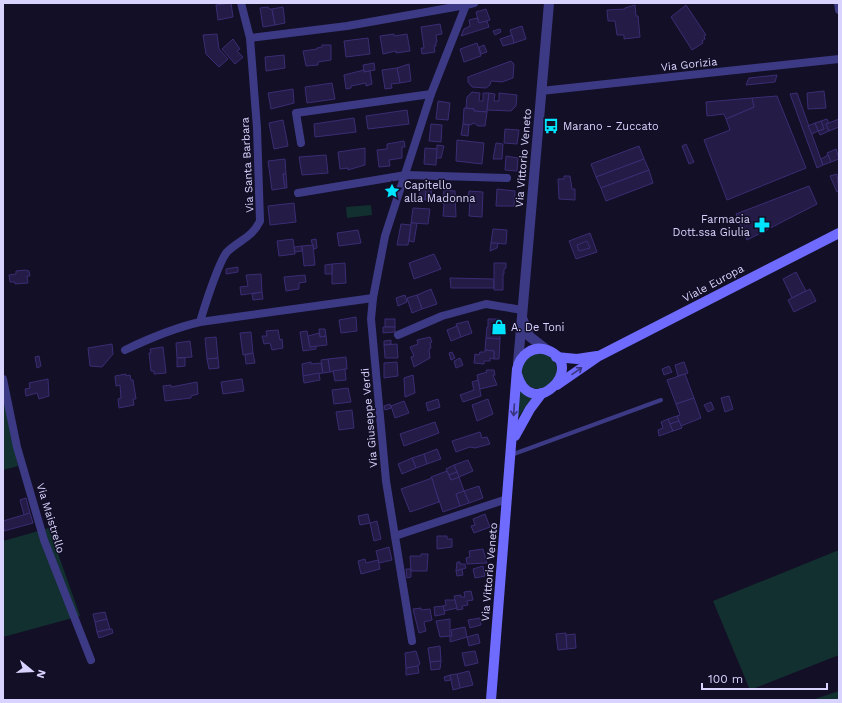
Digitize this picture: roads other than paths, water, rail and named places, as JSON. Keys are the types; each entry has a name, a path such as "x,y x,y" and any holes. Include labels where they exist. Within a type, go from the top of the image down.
{"main road":[{"name":"Viale Europa","path":"555,386 599,356 801,250 839,232"},
{"path":"518,363 527,352 540,349 547,350"},
{"name":"Via Vittorio Veneto","path":"547,350 556,357"},
{"name":"Viale Europa","path":"556,357 577,358 599,356"},
{"path":"555,386 559,381 561,368 556,357"},
{"name":"Via Vittorio Veneto","path":"491,700 518,363"},
{"path":"517,374 522,385 526,389 530,392 542,393"},
{"name":"Via Vittorio Veneto","path":"511,450 519,426 542,393 555,386"}],"street":[{"name":"Via Santa Barbara","path":"200,322 208,296 226,253 255,231 260,221 257,128 250,38 242,3"},
{"name":"Via Vittorio Veneto","path":"518,363 549,3"},
{"path":"838,3 839,10"},
{"name":"Via Giuseppe Verdi","path":"250,38 347,26 470,4"},
{"name":"Via Giuseppe Verdi","path":"412,641 386,481 371,319 373,298 385,236 439,67 470,4"},
{"name":"Via Gorizia","path":"541,90 839,59"},
{"path":"301,143 296,113 431,94"},
{"path":"298,193 406,174 507,178"},
{"path":"125,350 156,335 178,327 200,322 373,298"},
{"path":"398,335 442,316 486,304 522,312"},
{"name":"Via Vittorio Veneto","path":"522,312 529,336 547,350"},
{"name":"Via Maistrello","path":"3,379 17,447 44,540 91,660"},
{"path":"394,536 507,499"}],"lane":[{"path":"511,450 661,400"}],"place":[{"name":"Marano - Zuccato","path":"551,126"},
{"name":"Capitello alla Madonna","path":"392,191"},
{"name":"Farmacia Dott.ssa Giulia","path":"762,225"},
{"name":"A. De Toni","path":"499,327"}]}
